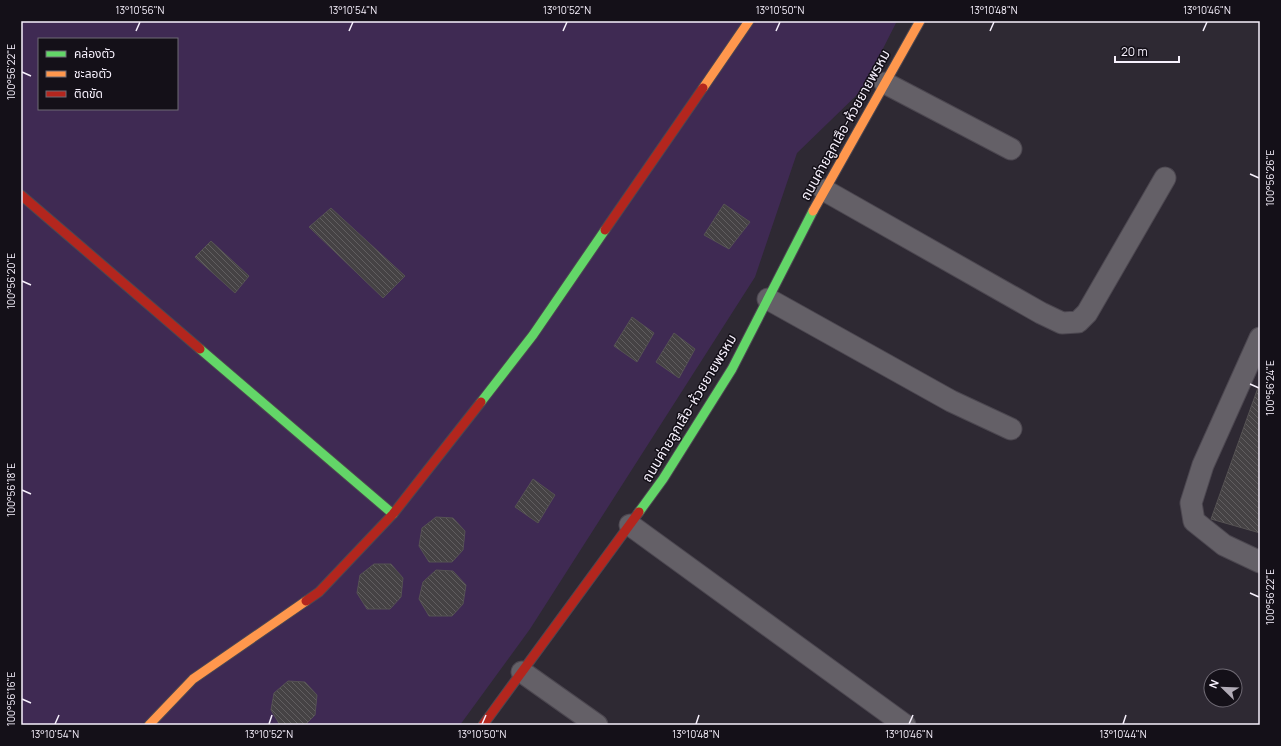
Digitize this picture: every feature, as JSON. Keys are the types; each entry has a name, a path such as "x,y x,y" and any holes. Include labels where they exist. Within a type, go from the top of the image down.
{"street":[{"path":"149,725 193,679 319,592 393,514 533,335 749,21"},
{"name":"ถนนค่ายลูกเสึอ-ห้วยยายพรหม","path":"483,725 663,479 732,369 824,190 920,21"},
{"path":"885,83 1011,148"},
{"path":"824,190 1041,313 1062,323 1078,322 1087,313 1165,178"},
{"path":"21,195 393,514"},
{"path":"768,298 951,401 1011,429"},
{"path":"1260,338 1203,465 1191,503 1194,521 1224,545 1260,562"},
{"path":"630,525 905,725"},
{"path":"522,672 597,725"}],"shaded area":[{"path":"21,21 897,21 862,90 797,153 755,277 530,629 460,725 21,725"}],"building":[{"path":"724,204 750,222 729,249 704,235"},
{"path":"331,208 405,276 383,298 309,227"},
{"path":"211,241 249,276 235,293 195,257"},
{"path":"632,317 654,333 637,362 614,346"},
{"path":"674,333 695,349 679,378 656,362"},
{"path":"1260,382 1260,533 1211,519"},
{"path":"533,479 555,495 538,523 515,507"},
{"path":"436,517 453,518 465,531 463,550 452,562 429,562 419,546 422,528"},
{"path":"374,564 391,564 403,578 401,597 390,609 367,609 357,593 360,575"},
{"path":"436,570 453,571 466,585 463,604 452,616 429,616 419,599 423,582"},
{"path":"288,681 305,682 317,695 315,715 305,725 280,725 271,710 274,693"}],"traffic: fast":[{"path":"639,512 663,479 732,369 813,211"},
{"path":"481,402 533,335 605,230"},
{"path":"200,349 393,514"}],"traffic: slow":[{"path":"703,88 749,21"},
{"path":"813,211 920,21"},
{"path":"149,725 193,679 306,601"}],"traffic: jam":[{"path":"605,230 703,88"},
{"path":"21,195 200,349"},
{"path":"306,601 319,592 393,514 481,402"},
{"path":"483,725 639,512"}]}
